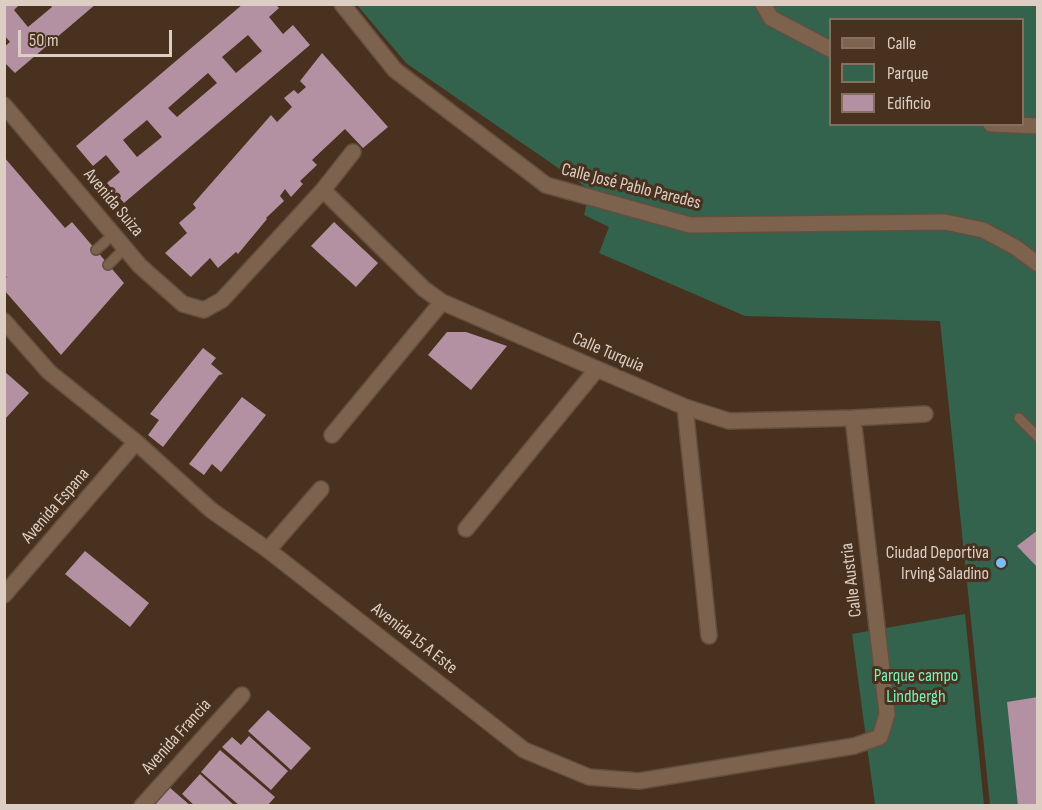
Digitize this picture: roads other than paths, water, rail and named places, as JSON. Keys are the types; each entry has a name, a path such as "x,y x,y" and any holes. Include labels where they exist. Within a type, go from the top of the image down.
{"street":[{"name":"Calle José Pablo Paredes","path":"342,4 395,70 546,185 690,225 945,222 983,230 1015,247 1038,264"},
{"path":"763,4 771,18 829,48"},
{"name":"Avenida Suiza","path":"4,105 141,266 183,304 204,310 222,300 323,190"},
{"path":"323,190 353,152"},
{"name":"Calle Turquia","path":"323,190 424,289 441,302 684,407 729,421 926,414"},
{"path":"332,435 441,302"},
{"name":"Avenida 15 A Este","path":"4,321 49,372 136,442 211,510 268,550 524,750 589,777 639,781 854,746 880,737"},
{"path":"466,529 597,369"},
{"path":"684,407 709,636"},
{"name":"Calle Austria","path":"854,418 887,714 880,737"},
{"name":"Avenida Espana","path":"4,595 136,442"},
{"path":"268,550 321,489"},
{"name":"Avenida Francia","path":"142,806 242,695"}],"lane":[{"path":"96,250 114,234"},
{"path":"108,265 125,248"},
{"path":"1019,418 1038,437"}],"place":[{"name":"Ciudad Deportiva Irving Saladino","path":"1001,563"}],"park label":[{"name":"Parque campo Lindbergh","path":"916,686"}]}
